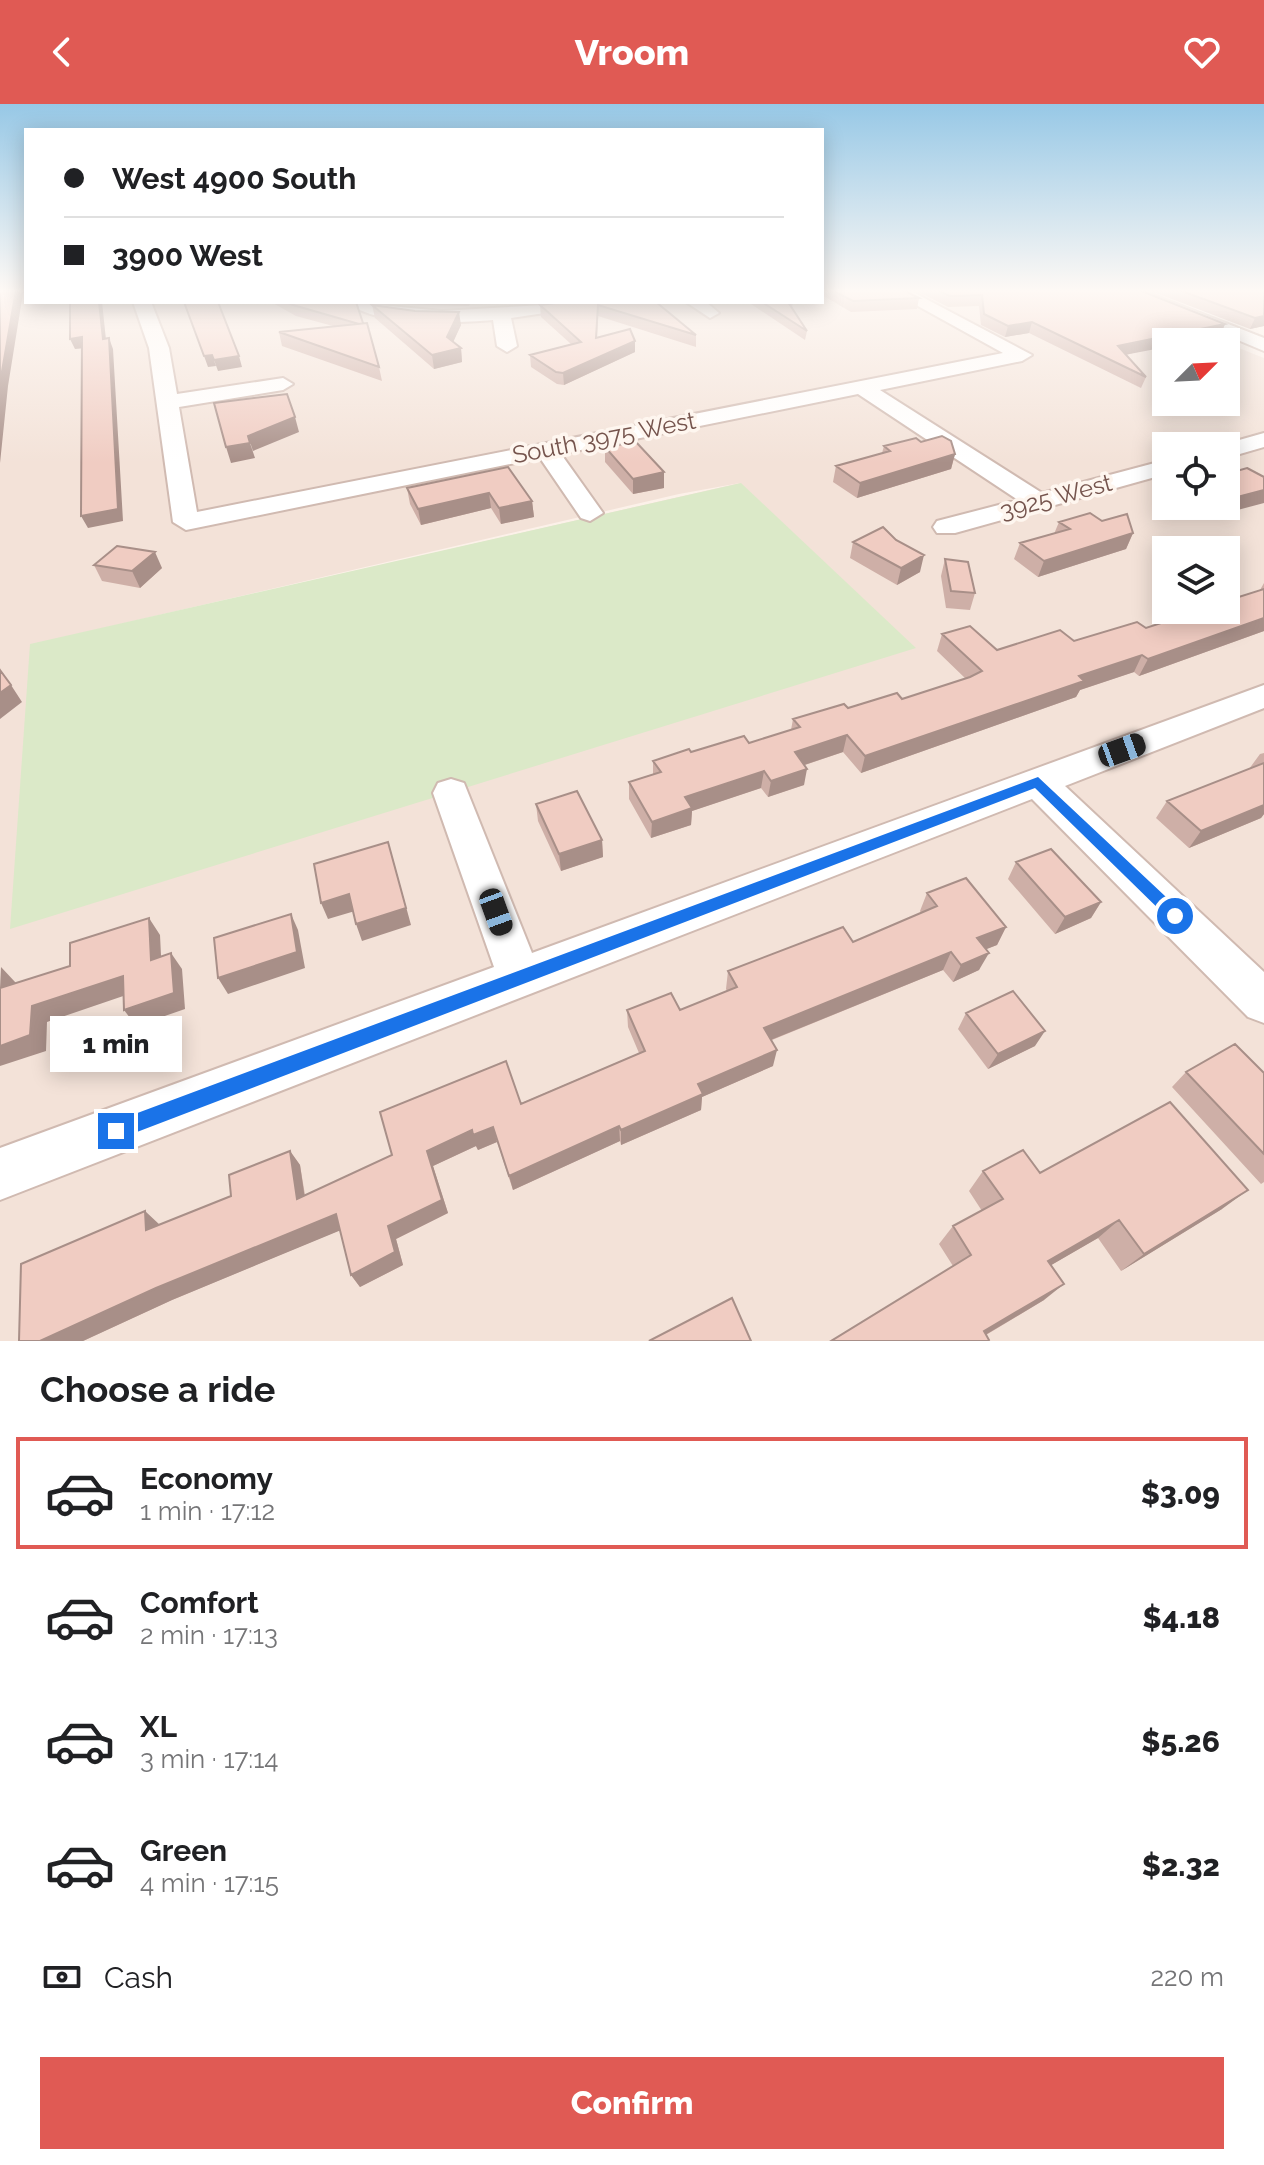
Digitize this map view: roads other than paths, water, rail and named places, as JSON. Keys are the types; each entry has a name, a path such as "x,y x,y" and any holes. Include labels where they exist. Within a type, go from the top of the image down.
{"street":[{"path":"159,348 167,402 283,384"},
{"name":"South 3975 West","path":"167,402 186,522 1022,355 1008,348"},
{"path":"862,387 1038,502"},
{"path":"1240,447 1264,440"},
{"path":"546,450 590,513"},
{"name":"3925 West","path":"946,527 1152,471"},
{"path":"0,1174 1264,696"},
{"path":"1038,782 1264,1002"},
{"path":"451,793 520,977"}]}
